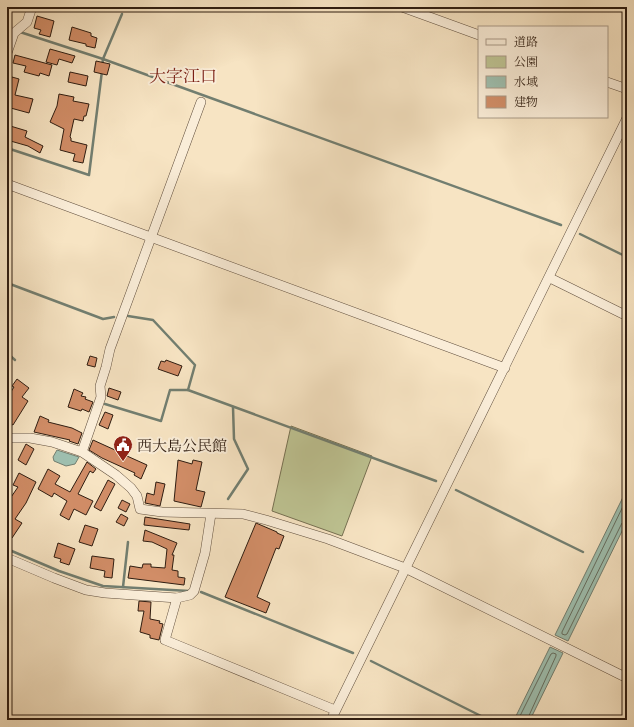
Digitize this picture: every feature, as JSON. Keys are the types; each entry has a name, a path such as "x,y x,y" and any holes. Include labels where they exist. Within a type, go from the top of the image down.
{"street":[{"path":"7,53 14,32 27,22 32,7"},
{"path":"402,7 478,35"},
{"path":"608,82 627,89"},
{"path":"82,452 101,397 100,386 110,349 201,102"},
{"path":"331,720 550,278 627,118"},
{"path":"7,184 505,368"},
{"path":"550,278 627,316"},
{"path":"7,438 30,438 82,452 116,475 131,488 137,496 140,509 162,512 243,514 328,539 405,568 627,678"},
{"path":"7,558 86,590 105,593 177,598 190,595 194,591 205,553 211,514"},
{"path":"177,598 165,640 336,710"}],"green space":[{"path":"291,426 372,456 342,536 272,511"}],"water":[{"path":"57,450 79,457 75,464 66,466 54,461 53,457"},
{"path":"627,489 627,521 568,641 555,635"},
{"path":"550,647 563,653 530,720 514,720"}],"building":[{"path":"37,16 54,21 50,37 39,34 41,30 34,28"},
{"path":"72,27 91,33 91,36 97,38 95,48 69,40"},
{"path":"50,49 75,56 72,63 59,59 57,65 46,62"},
{"path":"15,55 52,65 49,76 40,73 39,76 24,72 26,66 13,63"},
{"path":"96,61 110,64 107,75 94,72"},
{"path":"70,72 88,76 86,86 68,82"},
{"path":"12,77 19,79 15,95 33,99 29,113 7,107 7,84 10,85"},
{"path":"59,94 74,97 73,101 89,104 83,121 74,119 70,137 71,141 87,145 83,163 73,161 75,154 60,150 64,129 50,122 57,106"},
{"path":"7,125 27,131 25,137 43,146 40,153 28,146 7,140"},
{"path":"90,356 97,358 95,367 87,365"},
{"path":"166,360 182,366 178,376 158,369 161,361 165,362"},
{"path":"17,379 29,388 22,397 28,401 13,425 7,422 7,398"},
{"path":"109,388 121,392 118,400 107,396"},
{"path":"74,389 83,393 81,396 86,397 85,399 93,402 89,412 82,409 81,411 68,407"},
{"path":"105,412 113,415 108,429 99,425"},
{"path":"40,416 49,420 48,422 72,428 82,433 78,444 69,441 70,440 34,432"},
{"path":"93,440 115,450 118,444 130,449 127,456 147,465 141,479 134,475 135,473 102,458 89,450"},
{"path":"26,444 34,449 26,465 18,460"},
{"path":"178,460 192,464 193,460 202,462 196,490 205,492 201,507 174,501"},
{"path":"87,462 96,469 93,473 90,471 78,494 93,501 86,515 74,509 69,520 60,515 67,501 54,493 52,497 38,489 48,469 60,476 55,484 70,492"},
{"path":"19,473 36,482 26,503 15,519 22,523 12,538 7,535 7,503 18,487 13,485"},
{"path":"108,480 115,484 101,511 94,507"},
{"path":"156,482 165,484 160,506 145,503 147,493 154,495"},
{"path":"122,500 130,504 126,512 118,508"},
{"path":"121,514 128,518 124,526 116,522"},
{"path":"145,517 190,524 189,530 144,525"},
{"path":"256,523 284,536 279,549 276,548 257,597 270,603 266,613 225,597"},
{"path":"85,525 98,529 92,546 79,542"},
{"path":"145,530 177,543 172,555 174,555 172,570 178,571 178,577 185,578 184,585 128,578 130,566 142,568 143,564 151,564 151,567 165,568 167,549 152,542 143,541"},
{"path":"58,543 75,549 69,565 60,562 61,559 54,557"},
{"path":"92,556 114,559 112,578 104,577 105,571 90,568"},
{"path":"139,601 151,602 150,619 160,621 159,623 163,624 159,640 150,638 150,635 140,632 144,611 138,611"}],"waterway":[{"path":"20,32 103,59 122,14"},
{"path":"102,66 103,59 561,225"},
{"path":"7,148 89,175 102,71"},
{"path":"580,234 627,257"},
{"path":"7,291 10,284 103,319 114,317"},
{"path":"128,316 153,320 195,365 188,390 436,481"},
{"path":"7,353 15,360"},
{"path":"105,404 161,421 170,390 188,390"},
{"path":"228,499 248,469 234,439 233,407"},
{"path":"456,490 583,552"},
{"path":"123,587 128,542"},
{"path":"7,549 59,571 103,586 189,591"},
{"path":"201,592 353,653"},
{"path":"371,661 489,720"}],"place":[{"name":"西大島公民館","path":"123,462"}],"district":[{"name":"大字江口","path":"183,76"}]}
